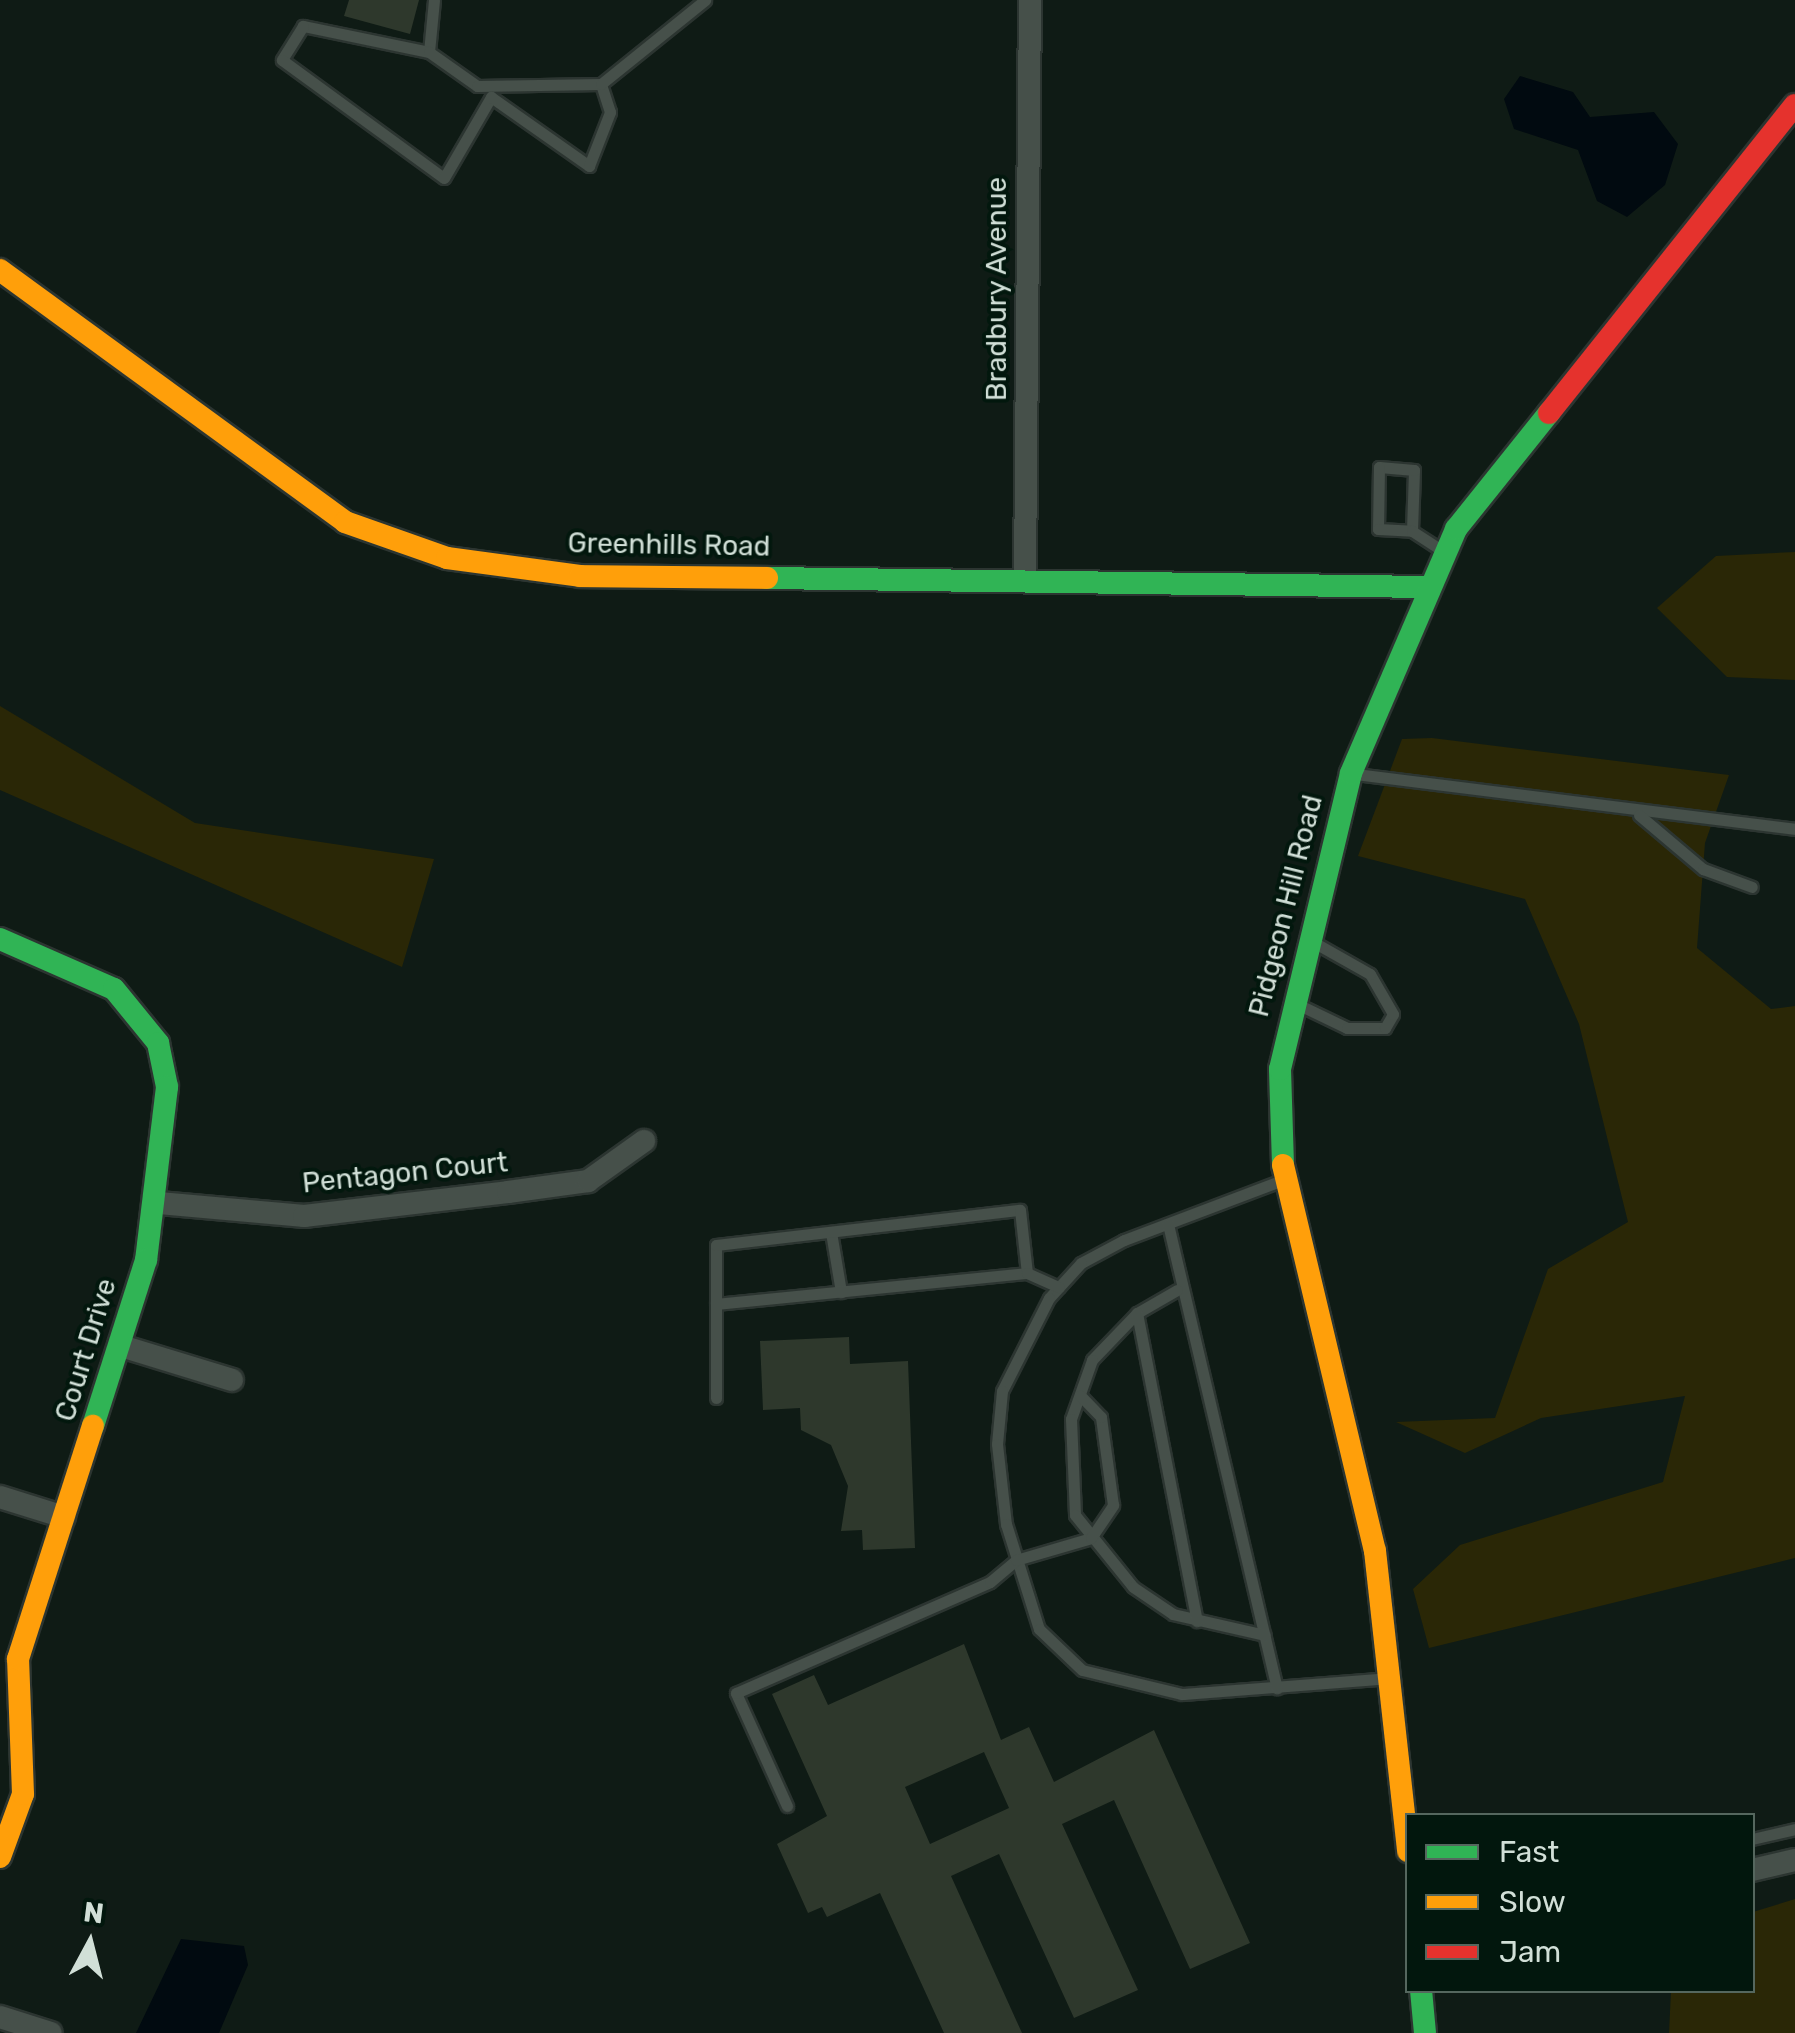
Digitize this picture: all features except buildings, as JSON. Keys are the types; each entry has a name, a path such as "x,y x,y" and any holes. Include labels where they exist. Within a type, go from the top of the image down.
{"street":[{"name":"Bradbury Avenue","path":"1025,578 1030,0"},
{"name":"Pidgeon Hill Road","path":"1405,1819 1392,1678 1348,1406 1284,1180 1280,1069 1291,1001 1351,773 1444,552 1487,480 1795,104"},
{"name":"Greenhills Road","path":"0,270 289,486 345,522 448,558 580,576 1025,578 1427,587"},
{"name":"Court Drive","path":"0,939 114,989 158,1044 167,1087 159,1203 121,1346 18,1659 27,1752 24,1794 0,1857"},
{"name":"Pentagon Court","path":"159,1203 304,1216 508,1192 588,1181 644,1140"},
{"path":"121,1346 232,1380"},
{"path":"0,1497 64,1517"},
{"path":"0,1744 27,1752"},
{"path":"1755,1869 1795,1860"},
{"path":"1421,1993 1426,2033"},
{"path":"0,2017 51,2032"}],"lane":[{"path":"430,52 434,0"},
{"path":"601,84 610,112 589,166 491,98 444,178 282,60 304,26 430,52 478,86 601,84 705,0"},
{"path":"1412,531 1414,470 1379,467 1378,529 1412,531 1444,552"},
{"path":"1351,773 1636,813 1795,830"},
{"path":"1636,813 1703,869 1752,887"},
{"path":"1291,1001 1347,1028 1385,1028 1393,1014 1370,974 1306,938"},
{"path":"1284,1180 1080,1263 1059,1287 1002,1391 996,1444 1016,1560 1039,1629 1082,1670 1182,1694 1392,1678"},
{"path":"716,1398 716,1245 1020,1210 1027,1273"},
{"path":"1168,1224 1177,1290 1277,1688"},
{"path":"832,1232 841,1292"},
{"path":"716,1304 1027,1273 1059,1287"},
{"path":"1177,1290 1138,1313 1092,1360 1068,1454 1075,1515 1132,1587 1196,1621 1264,1635"},
{"path":"1138,1313 1196,1621"},
{"path":"787,1806 736,1693 990,1582 1016,1560 1090,1538 1113,1505 1102,1417 1080,1395"},
{"path":"1755,1839 1795,1829"}],"shaded area":[{"path":"1520,76 1573,92 1590,117 1654,112 1678,144 1665,185 1627,217 1597,201 1578,150 1514,129 1504,99"},
{"path":"1795,552 1795,680 1727,677 1657,608 1716,556"},
{"path":"0,706 195,823 434,859 402,967 0,790"},
{"path":"1432,738 1729,775 1705,843 1697,948 1771,1009 1795,1006 1795,1558 1429,1648 1413,1589 1460,1545 1663,1482 1685,1396 1541,1418 1465,1453 1396,1422 1495,1418 1548,1269 1628,1222 1579,1024 1525,899 1358,856 1402,739"},
{"path":"1795,1899 1795,2033 1669,2033 1671,1993 1755,1993 1755,1911"},
{"path":"181,1939 244,1946 248,1965 219,2033 136,2033"}],"traffic: fast":[{"path":"1283,1165 1280,1069 1351,773 1456,529 1549,413"},
{"path":"767,578 1427,587"},
{"path":"0,939 114,989 158,1043 167,1087 146,1260 93,1426"},
{"path":"1421,1993 1425,2033"}],"traffic: slow":[{"path":"0,270 345,522 447,558 580,576 767,578"},
{"path":"1283,1165 1375,1551 1405,1824"},
{"path":"0,1857 23,1794 18,1659 93,1426"}],"traffic: jam":[{"path":"1549,413 1795,105"}]}
